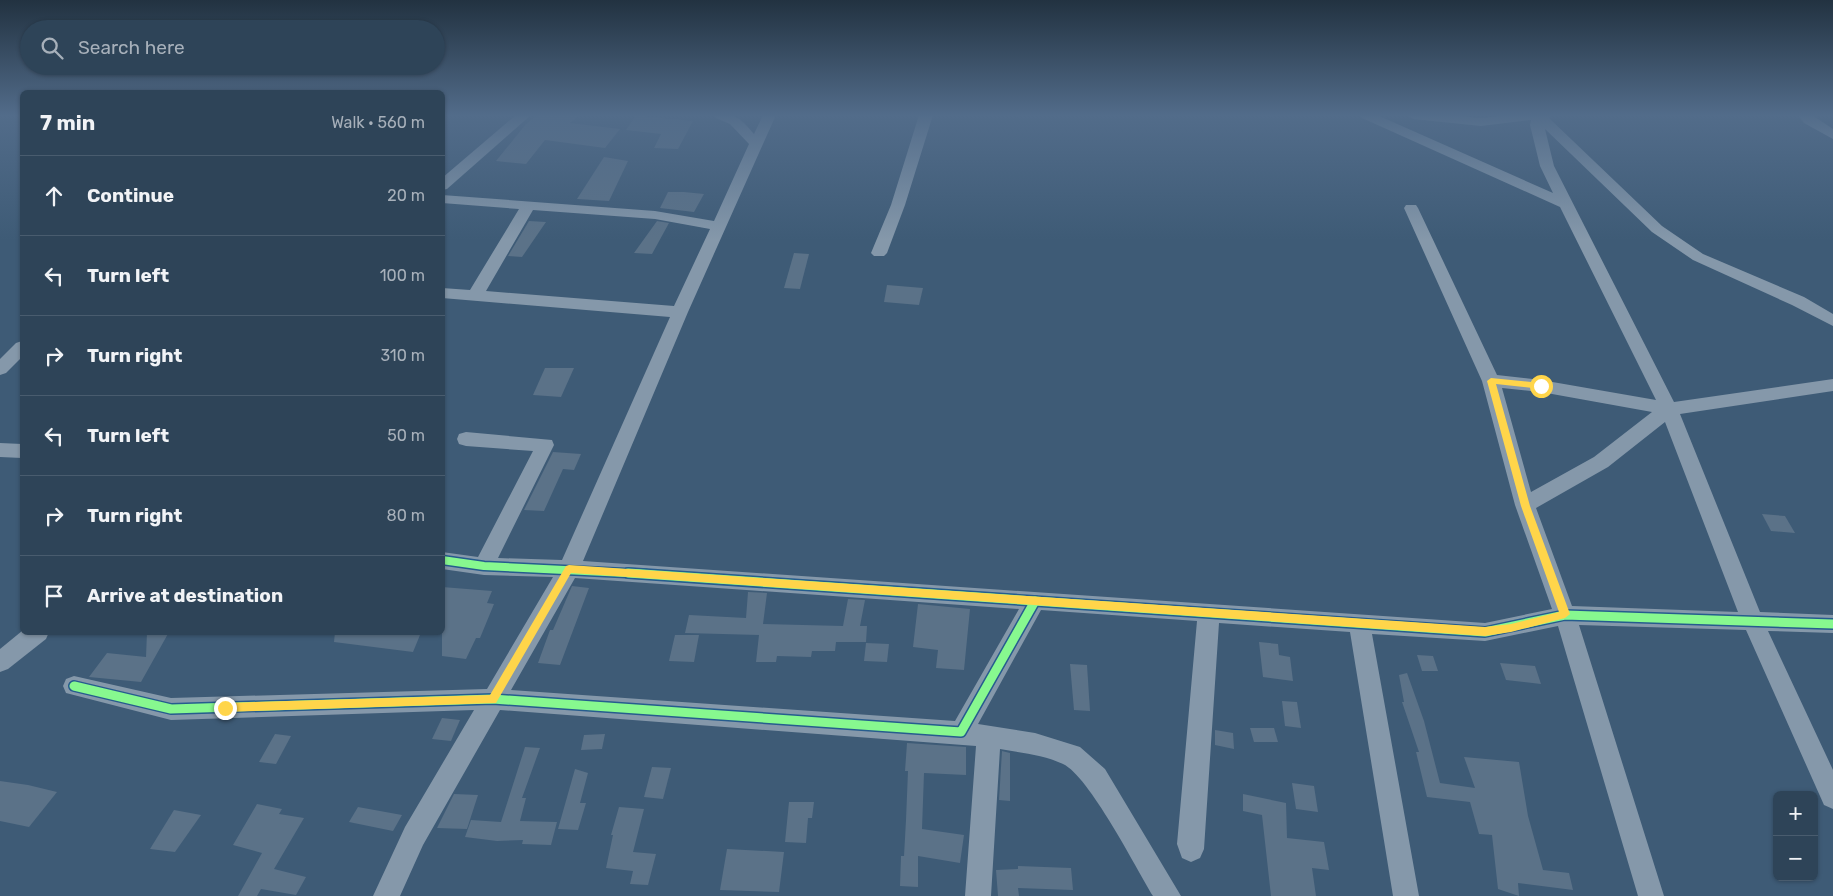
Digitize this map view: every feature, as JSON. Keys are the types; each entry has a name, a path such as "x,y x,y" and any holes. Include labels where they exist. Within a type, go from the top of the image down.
{"street":[{"path":"445,183 476,157"},
{"path":"386,896 414,836 569,569 680,312 750,157"},
{"path":"879,253 898,206 913,157"},
{"path":"1460,157 1566,204"},
{"path":"1545,157 1547,166 1669,409 1752,619 1833,797"},
{"path":"1583,157 1657,229 1698,257 1798,300 1833,321"},
{"path":"445,199 655,215 719,226"},
{"path":"475,296 529,204"},
{"path":"1411,208 1491,381 1525,506 1565,614 1651,896"},
{"path":"445,293 680,312"},
{"path":"0,368 20,349"},
{"path":"1491,381 1541,386 1669,409 1833,385"},
{"path":"1525,506 1601,462 1669,409"},
{"path":"466,439 545,446 484,566"},
{"path":"445,560 484,566 569,569 1485,632 1511,628 1565,614 1752,619 1833,624"},
{"path":"960,732 1035,601"},
{"path":"1191,849 1209,613"},
{"path":"1359,623 1406,896"},
{"path":"0,662 34,635"},
{"path":"74,686 171,709 493,699 960,732 1035,744 1072,755 1096,777 1168,896"},
{"path":"978,896 989,736"}],"building":[{"path":"499,157 532,157 526,164 496,161"},
{"path":"604,157 628,161 609,201 577,199"},
{"path":"668,192 704,194 694,212 660,208"},
{"path":"529,221 546,222 522,257 508,256"},
{"path":"657,221 669,223 652,254 634,253"},
{"path":"794,253 809,254 800,289 784,288"},
{"path":"887,285 923,288 919,305 884,302"},
{"path":"545,368 574,368 561,397 533,395"},
{"path":"553,452 581,454 574,470 563,469 544,511 524,510"},
{"path":"1762,514 1785,516 1795,533 1771,531"},
{"path":"572,586 589,588 560,665 538,663 550,630 553,630"},
{"path":"445,587 492,591 487,603 494,604 480,638 476,638 466,659 442,656 442,635 445,635"},
{"path":"748,592 767,593 763,624 843,626 848,599 865,600 860,626 867,626 866,642 836,642 835,651 812,651 811,657 777,656 776,662 756,662 759,635 685,633 689,615 746,618"},
{"path":"918,604 970,609 964,670 936,668 938,650 913,647"},
{"path":"147,635 167,635 141,682 89,677 107,653 146,657"},
{"path":"335,635 420,635 413,652 334,642"},
{"path":"675,635 699,635 694,662 669,661"},
{"path":"1259,642 1278,644 1279,655 1290,657 1293,681 1263,677"},
{"path":"866,643 889,644 887,662 864,661"},
{"path":"1417,655 1433,656 1438,671 1422,671"},
{"path":"1500,663 1535,666 1541,684 1506,680"},
{"path":"1070,664 1087,665 1090,711 1074,710"},
{"path":"1407,673 1424,721 1440,783 1475,788 1464,757 1519,762 1528,816 1543,870 1569,873 1573,890 1518,883 1519,896 1498,889 1492,835 1479,834 1470,802 1427,797 1416,752 1419,752 1402,702 1404,702 1399,675"},
{"path":"1282,701 1297,702 1301,728 1285,726"},
{"path":"442,718 460,720 451,741 432,739"},
{"path":"1250,728 1274,728 1278,742 1254,742"},
{"path":"1215,730 1233,733 1234,749 1215,745"},
{"path":"275,734 291,736 276,764 259,762"},
{"path":"605,734 602,749 581,750 584,735"},
{"path":"907,743 966,747 966,775 924,773 922,829 964,835 960,863 918,856 918,887 900,886 901,856 904,856 906,820 908,771 905,771"},
{"path":"525,747 540,748 522,798 526,798 520,821 557,822 551,845 522,844 523,840 497,841 465,837 471,820 501,822"},
{"path":"1002,751 1010,753 1010,801 999,800"},
{"path":"652,767 671,768 663,799 644,797"},
{"path":"575,769 588,773 580,803 586,803 578,830 558,829"},
{"path":"0,781 57,792 29,827 0,821"},
{"path":"1292,783 1314,786 1318,812 1296,809"},
{"path":"454,794 478,795 467,829 437,828"},
{"path":"1243,794 1286,803 1287,838 1324,842 1329,870 1312,868 1316,896 1271,896 1262,815 1243,811"},
{"path":"789,802 814,802 812,818 808,818 806,843 785,842"},
{"path":"257,804 282,809 279,814 304,818 274,869 306,877 296,895 261,889 257,896 238,896 262,853 233,845"},
{"path":"358,807 402,815 393,831 349,822"},
{"path":"619,807 644,809 633,852 656,854 648,885 630,884 633,871 606,868 613,835 611,835"},
{"path":"174,810 201,815 175,852 150,849"},
{"path":"727,849 784,852 779,892 720,890"},
{"path":"1018,866 1071,868 1073,890 1018,888 1019,896 998,896 996,870 1018,869"}],"cycle path":[{"path":"445,560 484,566 569,569 1485,632 1565,615 1833,624"},
{"path":"74,686 171,709 493,699 961,732 1035,601"}],"route":[{"path":"225,708 493,699 569,569 1485,632 1511,628 1565,614 1525,506 1491,381 1541,386"}]}
